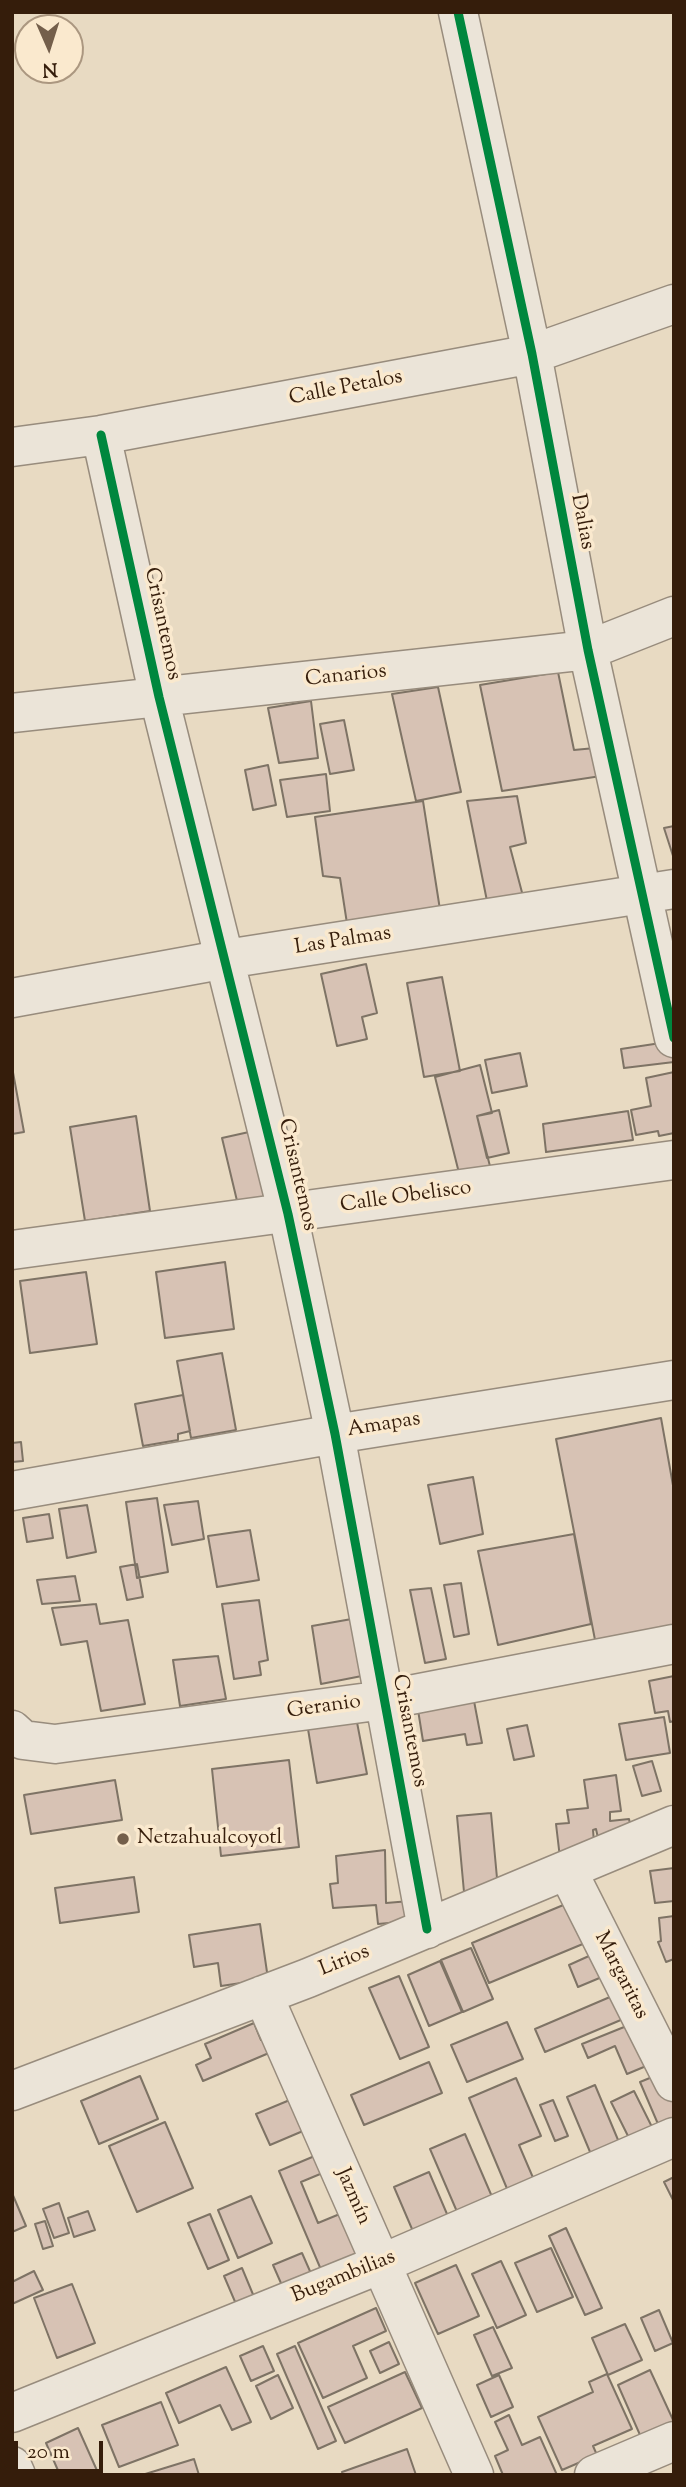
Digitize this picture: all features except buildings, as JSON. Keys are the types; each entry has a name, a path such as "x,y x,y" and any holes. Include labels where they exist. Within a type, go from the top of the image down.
{"street":[{"name":"Dalias","path":"458,12 532,354 588,650 659,892 674,1038"},
{"name":"Calle Petalos","path":"12,447 101,435 532,354 674,304"},
{"name":"Crisantemos","path":"101,435 159,697 288,1214 335,1434 427,1928"},
{"name":"Canarios","path":"12,713 588,650 674,616"},
{"name":"Las Palmas","path":"12,998 226,959 659,892"},
{"name":"Calle Obelisco","path":"12,1250 674,1160"},
{"name":"Amapas","path":"12,1491 335,1434 674,1380"},
{"name":"Geranio","path":"12,1730 23,1740 54,1744 384,1700 674,1644"},
{"name":"Lirios","path":"12,2091 263,1995 674,1825"},
{"name":"Margaritas","path":"567,1870 661,2027 674,2082"},
{"name":"Jazmín","path":"263,1995 474,2475"},
{"name":"Bugambilias","path":"12,2413 381,2264 674,2137"},
{"path":"594,2475 674,2441"},
{"path":"12,2466 16,2475"}],"cycle path":[{"path":"458,12 532,354 588,650 674,1038"},
{"path":"101,435 159,697 288,1214 335,1434 427,1929"}],"place":[{"name":"Netzahualcoyotl","path":"123,1839"}]}
